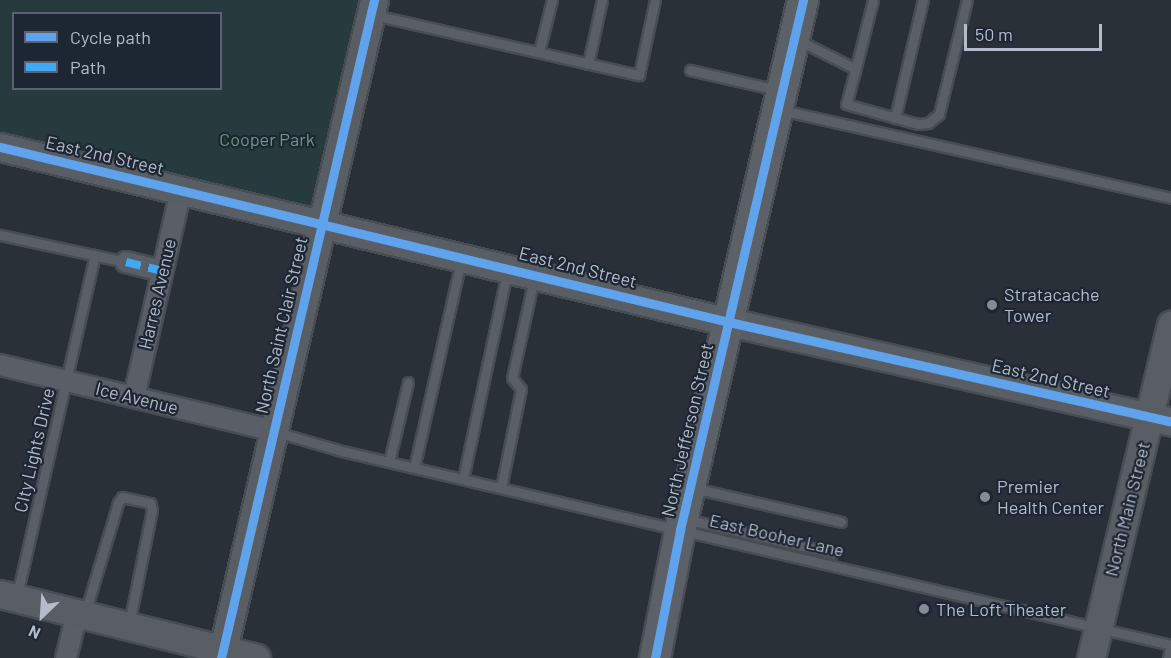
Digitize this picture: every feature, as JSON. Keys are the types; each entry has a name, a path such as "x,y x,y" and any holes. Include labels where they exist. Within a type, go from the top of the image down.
{"main road":[{"name":"North Jefferson Street","path":"655,658 682,524 803,0"}],"street":[{"name":"North Saint Clair Street","path":"222,654 372,7"},
{"name":"East 2nd Street","path":"0,147 508,267 729,322 1160,420"},
{"name":"Harres Avenue","path":"134,397 181,190"},
{"path":"126,262 162,270"},
{"name":"North Main Street","path":"1091,658 1160,420 1171,324"},
{"name":"Ice Avenue","path":"0,365 274,431"},
{"path":"8,596 129,626 222,654 256,658"},
{"path":"66,658 81,615"}],"lane":[{"path":"539,52 552,0"},
{"path":"588,64 602,0"},
{"path":"372,7 539,52 639,75 655,0"},
{"path":"873,0 846,104 918,124 937,117 967,0"},
{"path":"895,118 922,0"},
{"path":"794,38 855,71"},
{"path":"690,70 780,100 1171,198"},
{"path":"0,235 126,262"},
{"name":"CIty Lights Drive","path":"8,596 67,381 95,255"},
{"path":"414,468 462,256"},
{"path":"463,479 508,267"},
{"path":"501,488 521,389 512,378 535,274"},
{"path":"389,462 408,382"},
{"name":"East Booher Lane","path":"274,431 389,462 501,488 682,524 1171,645"},
{"path":"691,487 841,522"},
{"path":"81,615 117,503 123,497 150,503 152,510 129,626"},
{"path":"682,524 833,553"},
{"path":"1168,658 1171,645"}],"green space":[{"name":"Cooper Park","path":"0,0 374,0 321,223 0,147"}],"marked path":[{"path":"126,262 162,271"}],"cycle path":[{"path":"221,658 374,0"},
{"path":"655,658 680,530 803,0"},
{"path":"0,147 729,322 1171,422"}],"place":[{"name":"Stratacache Tower","path":"992,305"},
{"name":"Premier Health Center","path":"985,497"},
{"name":"The Loft Theater","path":"924,609"}]}
